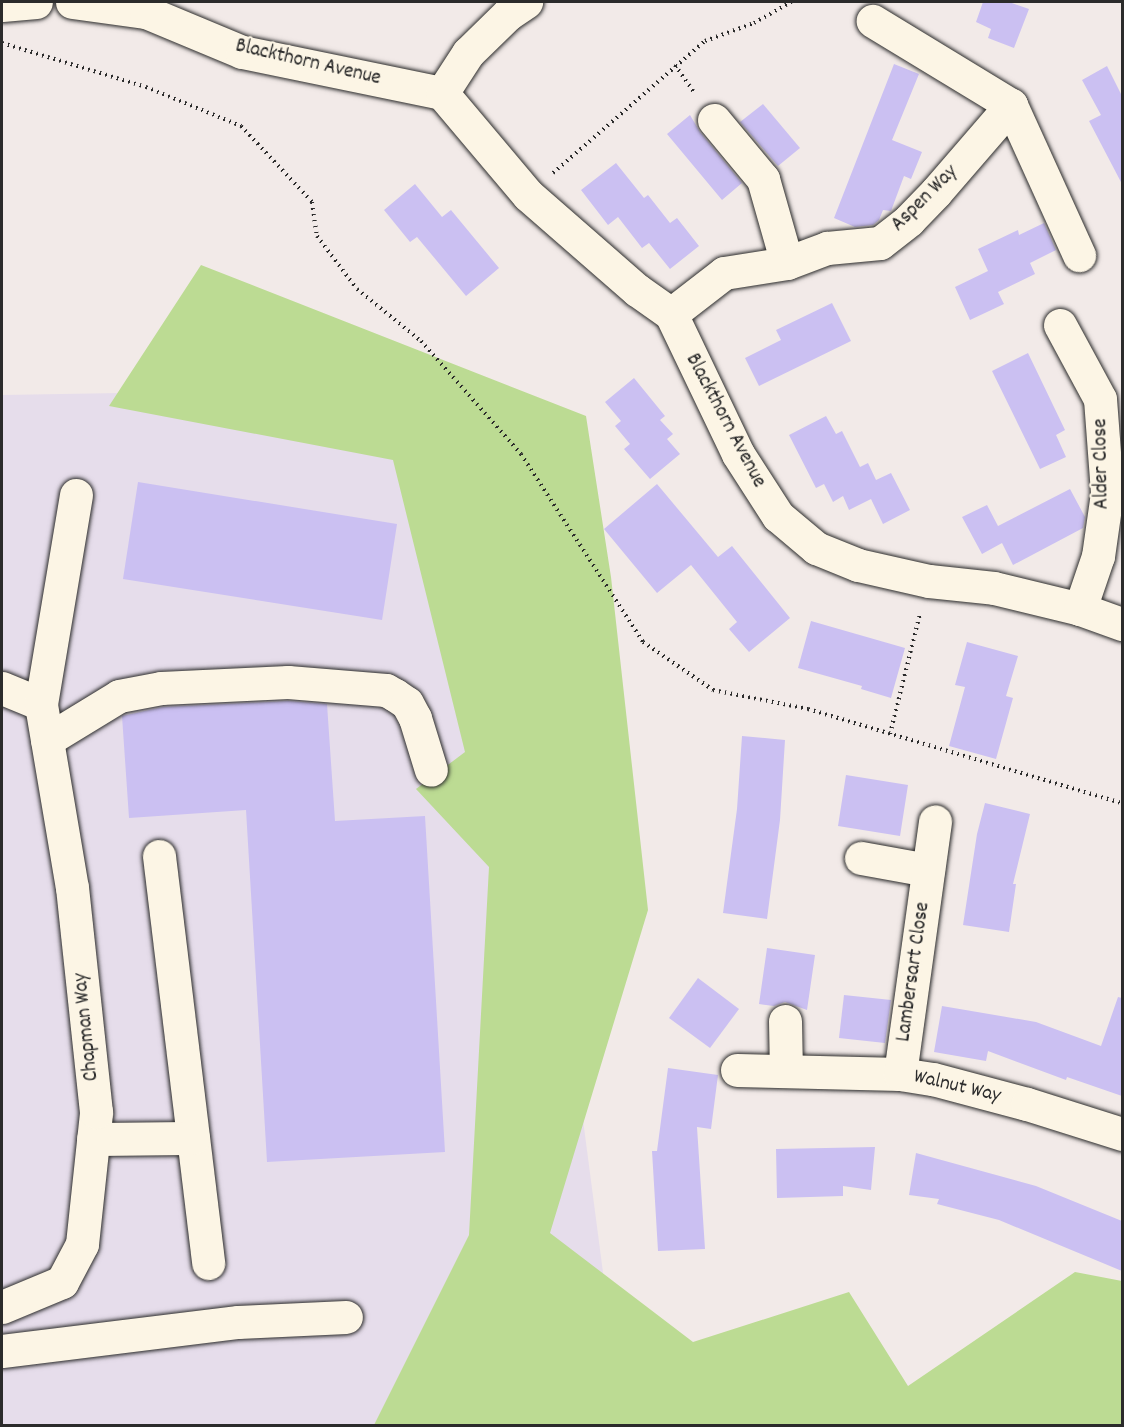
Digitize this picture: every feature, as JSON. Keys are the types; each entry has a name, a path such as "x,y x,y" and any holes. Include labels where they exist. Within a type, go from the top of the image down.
{"street":[{"path":"2,5 36,2"},
{"name":"Blackthorn Avenue","path":"72,2 146,12 242,52 442,93 528,195 637,290 671,314 738,454 778,516 816,548 858,565 929,581 994,588 1080,609 1122,624"},
{"path":"442,93 468,53 508,14 526,2"},
{"path":"873,21 1011,105 1079,255"},
{"name":"Aspen Way","path":"671,314 724,273 787,263 827,248 880,243 936,192 1011,105"},
{"path":"714,120 763,179 787,263"},
{"name":"Alder Close","path":"1060,325 1100,399 1107,493 1098,556 1080,609"},
{"name":"Chapman Way","path":"2,1307 62,1282 82,1244 96,1112 72,888 41,704 76,495"},
{"path":"47,740 119,696 161,688 288,682 386,690 395,695 407,703 415,718 431,770"},
{"path":"2,688 41,704"},
{"name":"Lambersart Close","path":"900,1074 935,821"},
{"path":"159,856 208,1263"},
{"path":"861,858 928,870"},
{"path":"785,1021 786,1071"},
{"name":"Walnut Way","path":"737,1070 900,1074 933,1079 1027,1104 1122,1134"},
{"path":"93,1139 193,1138"},
{"path":"2,1351 238,1322 346,1317"}],"path":[{"path":"528,195 705,41 754,23 791,2"},
{"path":"2,43 146,87 241,126 312,202 317,236 357,289 421,341 521,454 643,642 713,690 808,710 1122,803"},
{"path":"890,734 929,581"}],"shaded area":[{"path":"487,387 623,1425 2,1425 2,395"}],"green space":[{"path":"201,265 586,416 611,577 648,910 550,1233 693,1342 849,1292 908,1386 1075,1272 1122,1281 1122,1425 374,1425 469,1235 489,867 416,789 465,752 393,460 109,406"}],"building":[{"path":"983,2 1009,2 1029,9 1014,48 988,38 991,29 976,22"},
{"path":"894,64 919,74 892,140 922,152 911,179 904,176 891,211 883,210 879,220 873,225 855,227 834,218"},
{"path":"1107,66 1122,96 1122,184 1089,121 1101,115 1082,80"},
{"path":"763,104 800,148 778,166 740,122"},
{"path":"690,115 700,132 742,183 722,200 667,134"},
{"path":"616,163 644,198 648,195 670,223 677,218 699,246 670,269 649,243 642,248 618,217 608,225 581,190"},
{"path":"415,184 442,217 451,210 499,268 466,296 417,237 410,242 384,210"},
{"path":"1044,223 1056,250 1030,263 1035,274 998,292 1004,304 970,320 955,287 988,271 978,249 1018,230 1019,235"},
{"path":"832,303 851,341 759,386 745,358 781,340 776,330"},
{"path":"1028,353 1065,430 1056,435 1066,457 1040,469 992,371"},
{"path":"634,378 665,416 660,420 673,434 667,439 680,454 650,479 624,449 630,444 615,426 621,421 605,402"},
{"path":"826,416 836,434 842,431 860,467 868,463 876,480 891,473 910,510 883,524 871,499 849,510 843,496 833,502 824,484 816,488 789,435"},
{"path":"138,482 397,524 382,620 123,579"},
{"path":"657,484 718,557 732,546 790,618 749,652 729,629 737,622 691,565 657,593 604,529"},
{"path":"1070,489 1085,517 1083,528 1013,565 1002,543 982,554 962,517 987,505 998,526"},
{"path":"811,621 905,648 891,698 861,689 862,686 798,668"},
{"path":"967,642 1018,656 1006,696 1013,698 996,759 949,746 965,687 955,685"},
{"path":"288,701 327,704 335,821 425,816 445,1152 267,1162 246,810 129,818 122,716 163,707"},
{"path":"742,736 785,740 780,820 767,919 723,913 737,809"},
{"path":"846,775 908,785 900,836 838,826"},
{"path":"985,803 1030,814 1013,884 1016,884 1009,932 963,925 977,834"},
{"path":"767,948 815,955 807,1010 785,1002 774,1006 759,1004"},
{"path":"698,978 739,1009 710,1048 669,1018"},
{"path":"844,995 891,1000 885,1043 839,1038"},
{"path":"1118,997 1122,998 1122,1096 1067,1077 1066,1080 988,1051 986,1061 934,1052 942,1006 1036,1022 1101,1046"},
{"path":"668,1068 718,1075 711,1129 697,1127 705,1249 658,1251 652,1151 657,1151"},
{"path":"875,1147 871,1190 843,1186 843,1196 777,1198 776,1149"},
{"path":"916,1153 1036,1186 1122,1221 1122,1271 999,1220 937,1204 939,1199 909,1195"}]}
